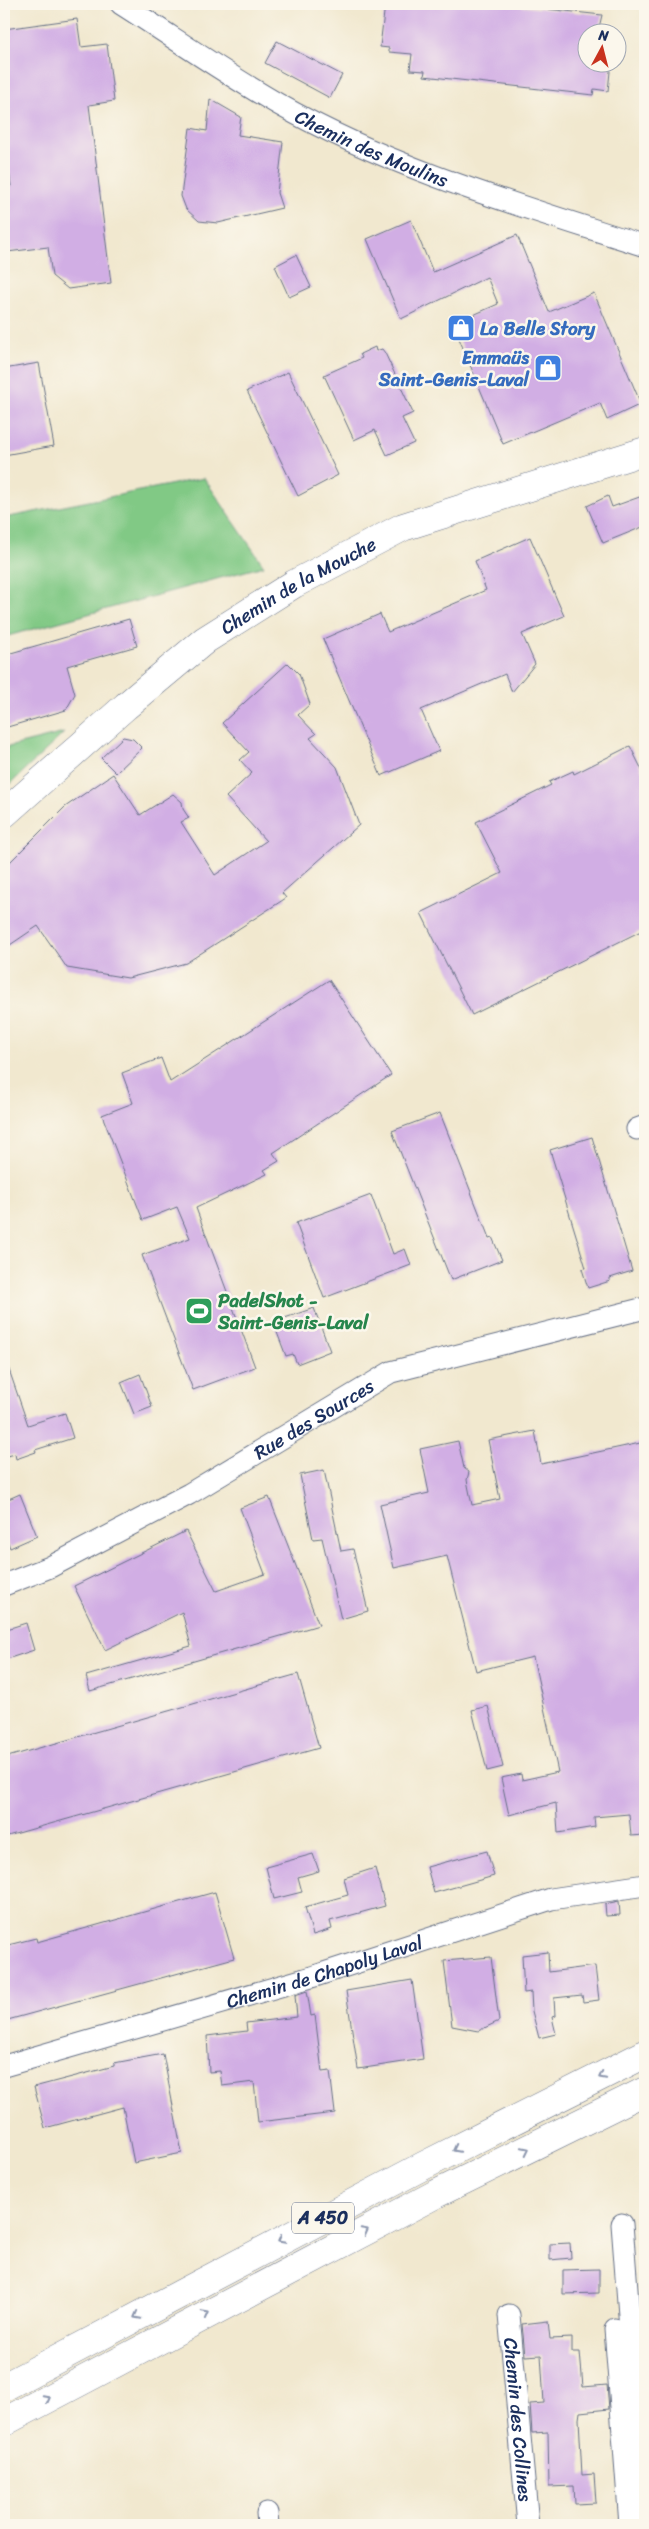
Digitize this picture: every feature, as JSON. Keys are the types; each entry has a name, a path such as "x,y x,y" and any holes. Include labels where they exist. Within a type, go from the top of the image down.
{"main road":[{"name":"Chemin de la Mouche","path":"4,814 126,706 205,640 294,584 403,527 645,451"},
{"name":"A 450","path":"4,2386 423,2166 645,2054"},
{"name":"A 450","path":"4,2422 436,2194 645,2091"}],"street":[{"name":"Chemin des Moulins","path":"121,4 278,104 377,152 479,191 645,246"},
{"name":"Rue des Sources","path":"4,1585 50,1567 189,1494 391,1372 645,1308"},
{"name":"Chemin de Chapoly Laval","path":"4,2066 316,1976 551,1899 645,1885"},
{"path":"622,2224 645,2523"},
{"name":"Chemin des Collines","path":"509,2314 528,2525"},
{"path":"615,2328 630,2525"}],"green space":[{"path":"204,478 264,566 4,637 4,518"},
{"path":"64,733 4,790 4,748"}],"building":[{"path":"385,4 500,4 602,15 600,22 576,22 576,72 610,72 608,91 594,89 593,95 424,76 425,71 410,70 412,54 389,52 389,48 380,47"},
{"path":"77,19 81,47 107,44 114,101 89,105 111,283 68,289 52,276 48,247 7,252 4,226 4,187 11,186 4,131 4,29"},
{"path":"277,41 342,75 330,98 265,63"},
{"path":"210,99 241,117 238,135 283,142 277,193 282,208 218,223 199,221 186,209 181,196 190,128 207,131"},
{"path":"411,220 433,272 517,235 549,312 594,293 641,404 607,420 600,403 503,444 453,324 498,304 487,277 401,319 367,239"},
{"path":"296,255 311,287 289,297 275,266"},
{"path":"375,347 376,351 382,349 385,353 413,413 402,418 414,443 387,455 375,430 354,440 324,375 362,358 360,354"},
{"path":"39,363 54,446 4,455 4,369"},
{"path":"288,372 338,475 298,496 247,391"},
{"path":"645,495 645,526 603,543 587,506 608,496 612,507"},
{"path":"530,537 564,616 522,634 535,664 512,692 505,674 421,710 439,751 381,776 323,639 380,614 388,632 486,590 475,561"},
{"path":"129,619 137,646 67,666 75,694 66,710 4,728 4,655"},
{"path":"288,663 299,674 310,704 298,715 316,734 310,738 337,767 359,825 282,893 286,898 186,963 128,978 67,968 38,926 4,949 4,868 65,807 113,774 140,815 173,794 182,802 183,809 189,818 181,822 215,875 266,841 226,797 252,773 240,760 249,752 222,723"},
{"path":"123,737 133,739 142,748 116,773 101,758"},
{"path":"630,746 645,776 645,929 472,1015 421,913 502,873 476,822 551,785 549,782 573,771 574,774"},
{"path":"329,980 391,1075 273,1153 279,1161 264,1170 267,1174 196,1208 255,1367 193,1390 142,1255 190,1238 177,1207 143,1220 102,1115 133,1103 122,1073 161,1058 170,1082"},
{"path":"440,1113 489,1238 492,1237 502,1260 451,1280 392,1131"},
{"path":"592,1137 632,1271 588,1288 582,1269 586,1268 550,1150"},
{"path":"371,1195 393,1254 405,1249 411,1265 324,1298 296,1223"},
{"path":"314,1308 330,1351 297,1364 293,1354 286,1356 273,1322"},
{"path":"6,1361 28,1425 65,1413 73,1438 35,1450 36,1452 16,1459 15,1454 4,1457 4,1362"},
{"path":"140,1374 152,1407 134,1414 121,1382"},
{"path":"535,1431 541,1464 645,1442 645,1835 631,1836 629,1814 594,1817 595,1827 558,1833 556,1803 509,1815 501,1778 521,1774 522,1780 558,1772 533,1657 476,1671 447,1556 394,1568 380,1504 429,1493 420,1449 458,1441 464,1468 469,1472 467,1480 472,1505 500,1499 488,1440"},
{"path":"324,1470 341,1551 353,1549 368,1611 341,1619 322,1538 313,1539 300,1475"},
{"path":"20,1494 37,1536 10,1548 4,1532 4,1501"},
{"path":"269,1497 319,1625 90,1691 86,1676 191,1646 182,1612 105,1650 74,1586 186,1531 216,1591 265,1574 240,1508"},
{"path":"26,1623 34,1650 4,1660 4,1630"},
{"path":"298,1674 319,1748 4,1837 4,1770 7,1769 4,1758"},
{"path":"488,1706 503,1767 487,1771 472,1710"},
{"path":"487,1851 494,1876 434,1893 427,1867"},
{"path":"313,1854 319,1871 298,1877 302,1892 274,1899 266,1867"},
{"path":"375,1868 385,1906 330,1921 332,1929 313,1935 305,1907 348,1895 344,1878"},
{"path":"215,1892 234,1958 4,2021 4,1946 36,1938 37,1942"},
{"path":"619,1901 620,1915 606,1916 605,1904"},
{"path":"548,1952 549,1972 595,1966 599,2000 583,2002 582,1995 554,1998 555,2016 552,2017 556,2034 539,2038 532,2011 531,1992 524,1993 522,1955"},
{"path":"491,1957 499,2021 478,2031 452,2026 444,1961"},
{"path":"412,1980 423,2059 358,2069 346,1991"},
{"path":"307,1991 311,2016 315,2015 322,2072 330,2071 335,2113 258,2122 254,2082 222,2086 220,2071 209,2072 207,2036 247,2031 246,2023 297,2017 295,1995"},
{"path":"163,2054 182,2153 134,2163 123,2107 45,2128 34,2087 114,2066 114,2063"},
{"path":"570,2243 571,2258 550,2260 550,2244"},
{"path":"599,2269 599,2293 563,2294 563,2270"},
{"path":"548,2321 550,2339 572,2338 572,2352 580,2352 583,2387 607,2385 609,2409 580,2412 579,2419 582,2475 594,2474 596,2503 575,2504 574,2486 549,2487 548,2432 532,2433 530,2404 544,2403 541,2355 525,2356 522,2324"}],"place":[{"name":"La Belle Story","path":"461,328"},
{"name":"Emmaüs Saint-Genis-Laval","path":"548,368"},
{"name":"PadelShot - Saint-Genis-Laval","path":"199,1311"}]}
